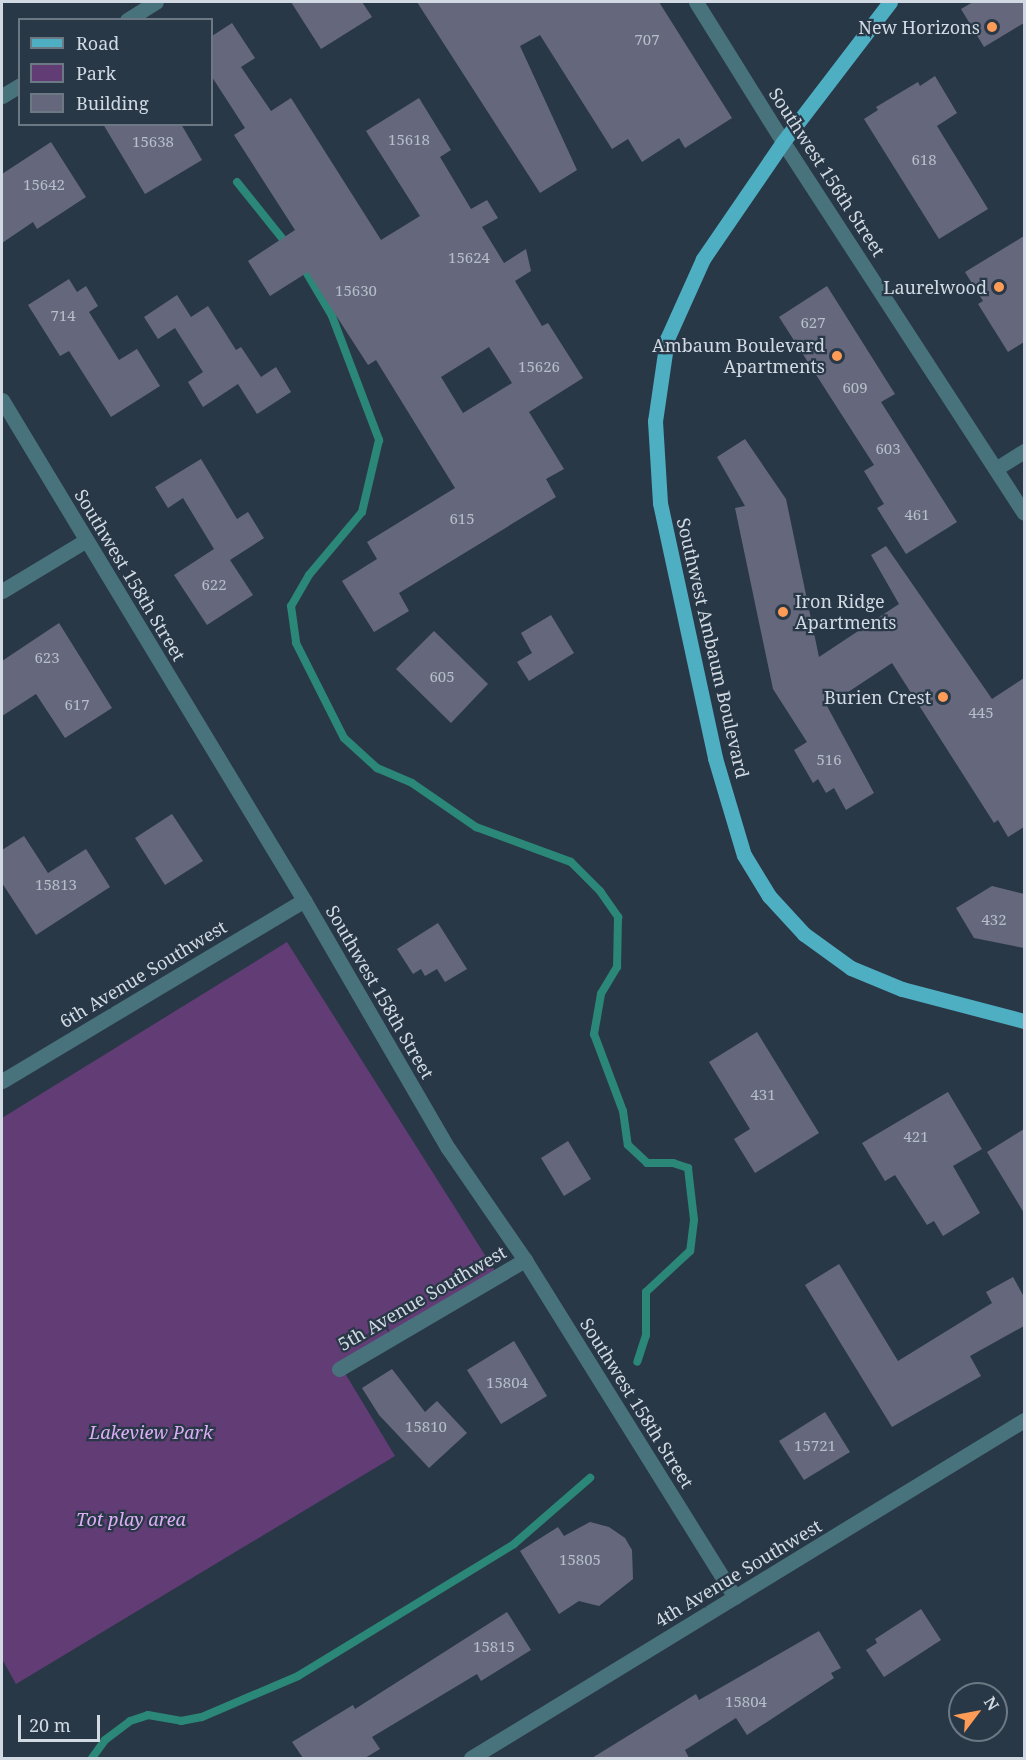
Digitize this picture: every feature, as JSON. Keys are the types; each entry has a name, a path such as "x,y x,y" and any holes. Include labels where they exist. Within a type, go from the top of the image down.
{"main road":[{"name":"Southwest Ambaum Boulevard","path":"890,2 783,142 702,259 667,339 655,421 660,503 715,758 744,855 769,896 804,934 851,968 892,985 1024,1021"}],"street":[{"path":"130,18 156,2"},
{"name":"Southwest 156th Street","path":"696,2 783,142 997,468 1024,513"},
{"path":"2,96 18,86"},
{"name":"Southwest 158th Street","path":"2,400 85,541 304,900 448,1148 525,1260 735,1597"},
{"path":"997,468 1024,451"},
{"path":"2,591 85,541"},
{"name":"6th Avenue Southwest","path":"2,1081 304,900"},
{"name":"5th Avenue Southwest","path":"339,1369 525,1260"},
{"name":"4th Avenue Southwest","path":"471,1758 1024,1420"}],"green space":[{"name":"Lakeview Park","path":"287,942 495,1271 340,1365 395,1456 16,1684 2,1659 2,1118"}],"building":[{"path":"291,2 362,2 372,17 321,49"},
{"path":"417,2 659,2 732,118 685,148 679,138 642,162 628,139 612,149 540,35 520,46 577,170 540,193"},
{"name":"New Horizons","path":"973,2 1024,2 1024,23 984,47 961,9"},
{"path":"232,23 255,58 241,67 271,111 291,98 381,240 420,216 366,131 419,98 451,150 440,157 471,209 487,200 498,218 482,227 504,263 526,249 531,271 515,281 542,326 548,323 583,378 529,412 564,469 546,479 556,497 399,593 409,611 374,632 342,581 377,559 367,542 455,488 376,360 368,365 308,272 270,296 248,261 295,230 234,135 245,128 213,79 213,35","holes":["489,347 512,383 463,413 441,377"]},
{"path":"935,76 957,113 937,126 988,209 939,239 864,119 878,110 876,107 918,82 920,86"},
{"path":"104,126 182,126 202,160 145,194"},
{"path":"51,142 86,197 37,229 33,222 2,243 2,174"},
{"name":"Laurelwood","path":"1024,236 1024,342 1008,352 978,304 983,301 965,272"},
{"path":"69,279 77,292 86,286 98,306 89,312 119,360 137,349 160,386 111,417 69,351 60,356 28,305"},
{"path":"827,286 895,394 881,402 957,522 906,554 877,508 884,504 864,471 874,465 779,317"},
{"path":"177,295 191,317 208,306 236,350 241,347 261,377 276,367 291,392 257,414 238,384 203,407 188,382 203,372 175,328 158,339 144,317"},
{"path":"745,439 786,499 819,657 899,604 871,555 886,546 992,699 1024,678 1024,827 1008,837 998,820 994,823 892,663 827,706 874,793 846,810 834,788 826,793 818,779 813,783 794,750 807,742 773,689 735,508 745,506 717,457"},
{"path":"201,459 237,519 248,512 264,538 230,560 253,595 207,625 174,575 214,549 183,498 168,508 155,487"},
{"path":"551,615 574,653 529,681 517,662 532,653 521,633"},
{"path":"59,623 112,708 65,738 36,694 2,716 2,661"},
{"path":"434,631 488,684 451,723 396,669"},
{"path":"172,814 203,861 165,885 135,838"},
{"path":"24,836 48,873 86,849 110,887 36,935 2,883 2,850"},
{"path":"992,886 1024,894 1024,948 974,938 956,908"},
{"path":"438,923 467,969 445,982 437,969 425,976 421,969 413,974 397,949"},
{"path":"757,1032 819,1133 755,1173 734,1139 750,1129 709,1062"},
{"path":"948,1092 982,1149 953,1166 980,1213 943,1236 934,1221 927,1225 895,1175 885,1181 862,1143"},
{"path":"1024,1129 1024,1213 987,1152"},
{"path":"568,1141 591,1179 564,1196 541,1158"},
{"path":"839,1264 898,1361 992,1303 986,1292 1013,1277 1024,1297 1024,1326 970,1356 981,1376 892,1427 805,1285"},
{"path":"514,1341 547,1396 501,1424 467,1370"},
{"path":"392,1369 425,1412 437,1401 467,1433 429,1468 379,1415 362,1388"},
{"path":"825,1412 850,1452 804,1480 779,1441"},
{"path":"590,1522 609,1527 625,1538 632,1550 633,1579 599,1606 579,1601 559,1614 520,1551 558,1527 564,1536"},
{"path":"921,1609 941,1640 884,1677 866,1650 877,1643 875,1639"},
{"path":"507,1612 531,1650 481,1681 477,1674 372,1737 380,1749 365,1758 303,1758 292,1742 353,1705 355,1709"},
{"path":"819,1631 841,1668 831,1673 834,1678 747,1735 736,1718 685,1750 689,1758 592,1758 696,1694 699,1700"}],"waterway":[{"path":"237,182 289,247"},
{"path":"302,265 332,316 379,440 362,512 309,575 291,606 296,643 344,738 377,768 412,783 476,827 571,862 600,891 618,917 617,967 601,994 594,1034 623,1111 628,1145 647,1163 673,1163 688,1168 694,1220 690,1251 646,1292 646,1335 637,1362"},
{"path":"92,1758 105,1740 130,1721 148,1715 181,1721 202,1717 298,1676 514,1544 590,1478"}],"place":[{"name":"New Horizons","path":"992,27"},
{"name":"Laurelwood","path":"999,287"},
{"name":"Ambaum Boulevard Apartments","path":"837,356"},
{"name":"Iron Ridge Apartments","path":"783,612"},
{"name":"Burien Crest","path":"943,697"}],"park label":[{"name":"Tot play area","path":"131,1519"}]}
